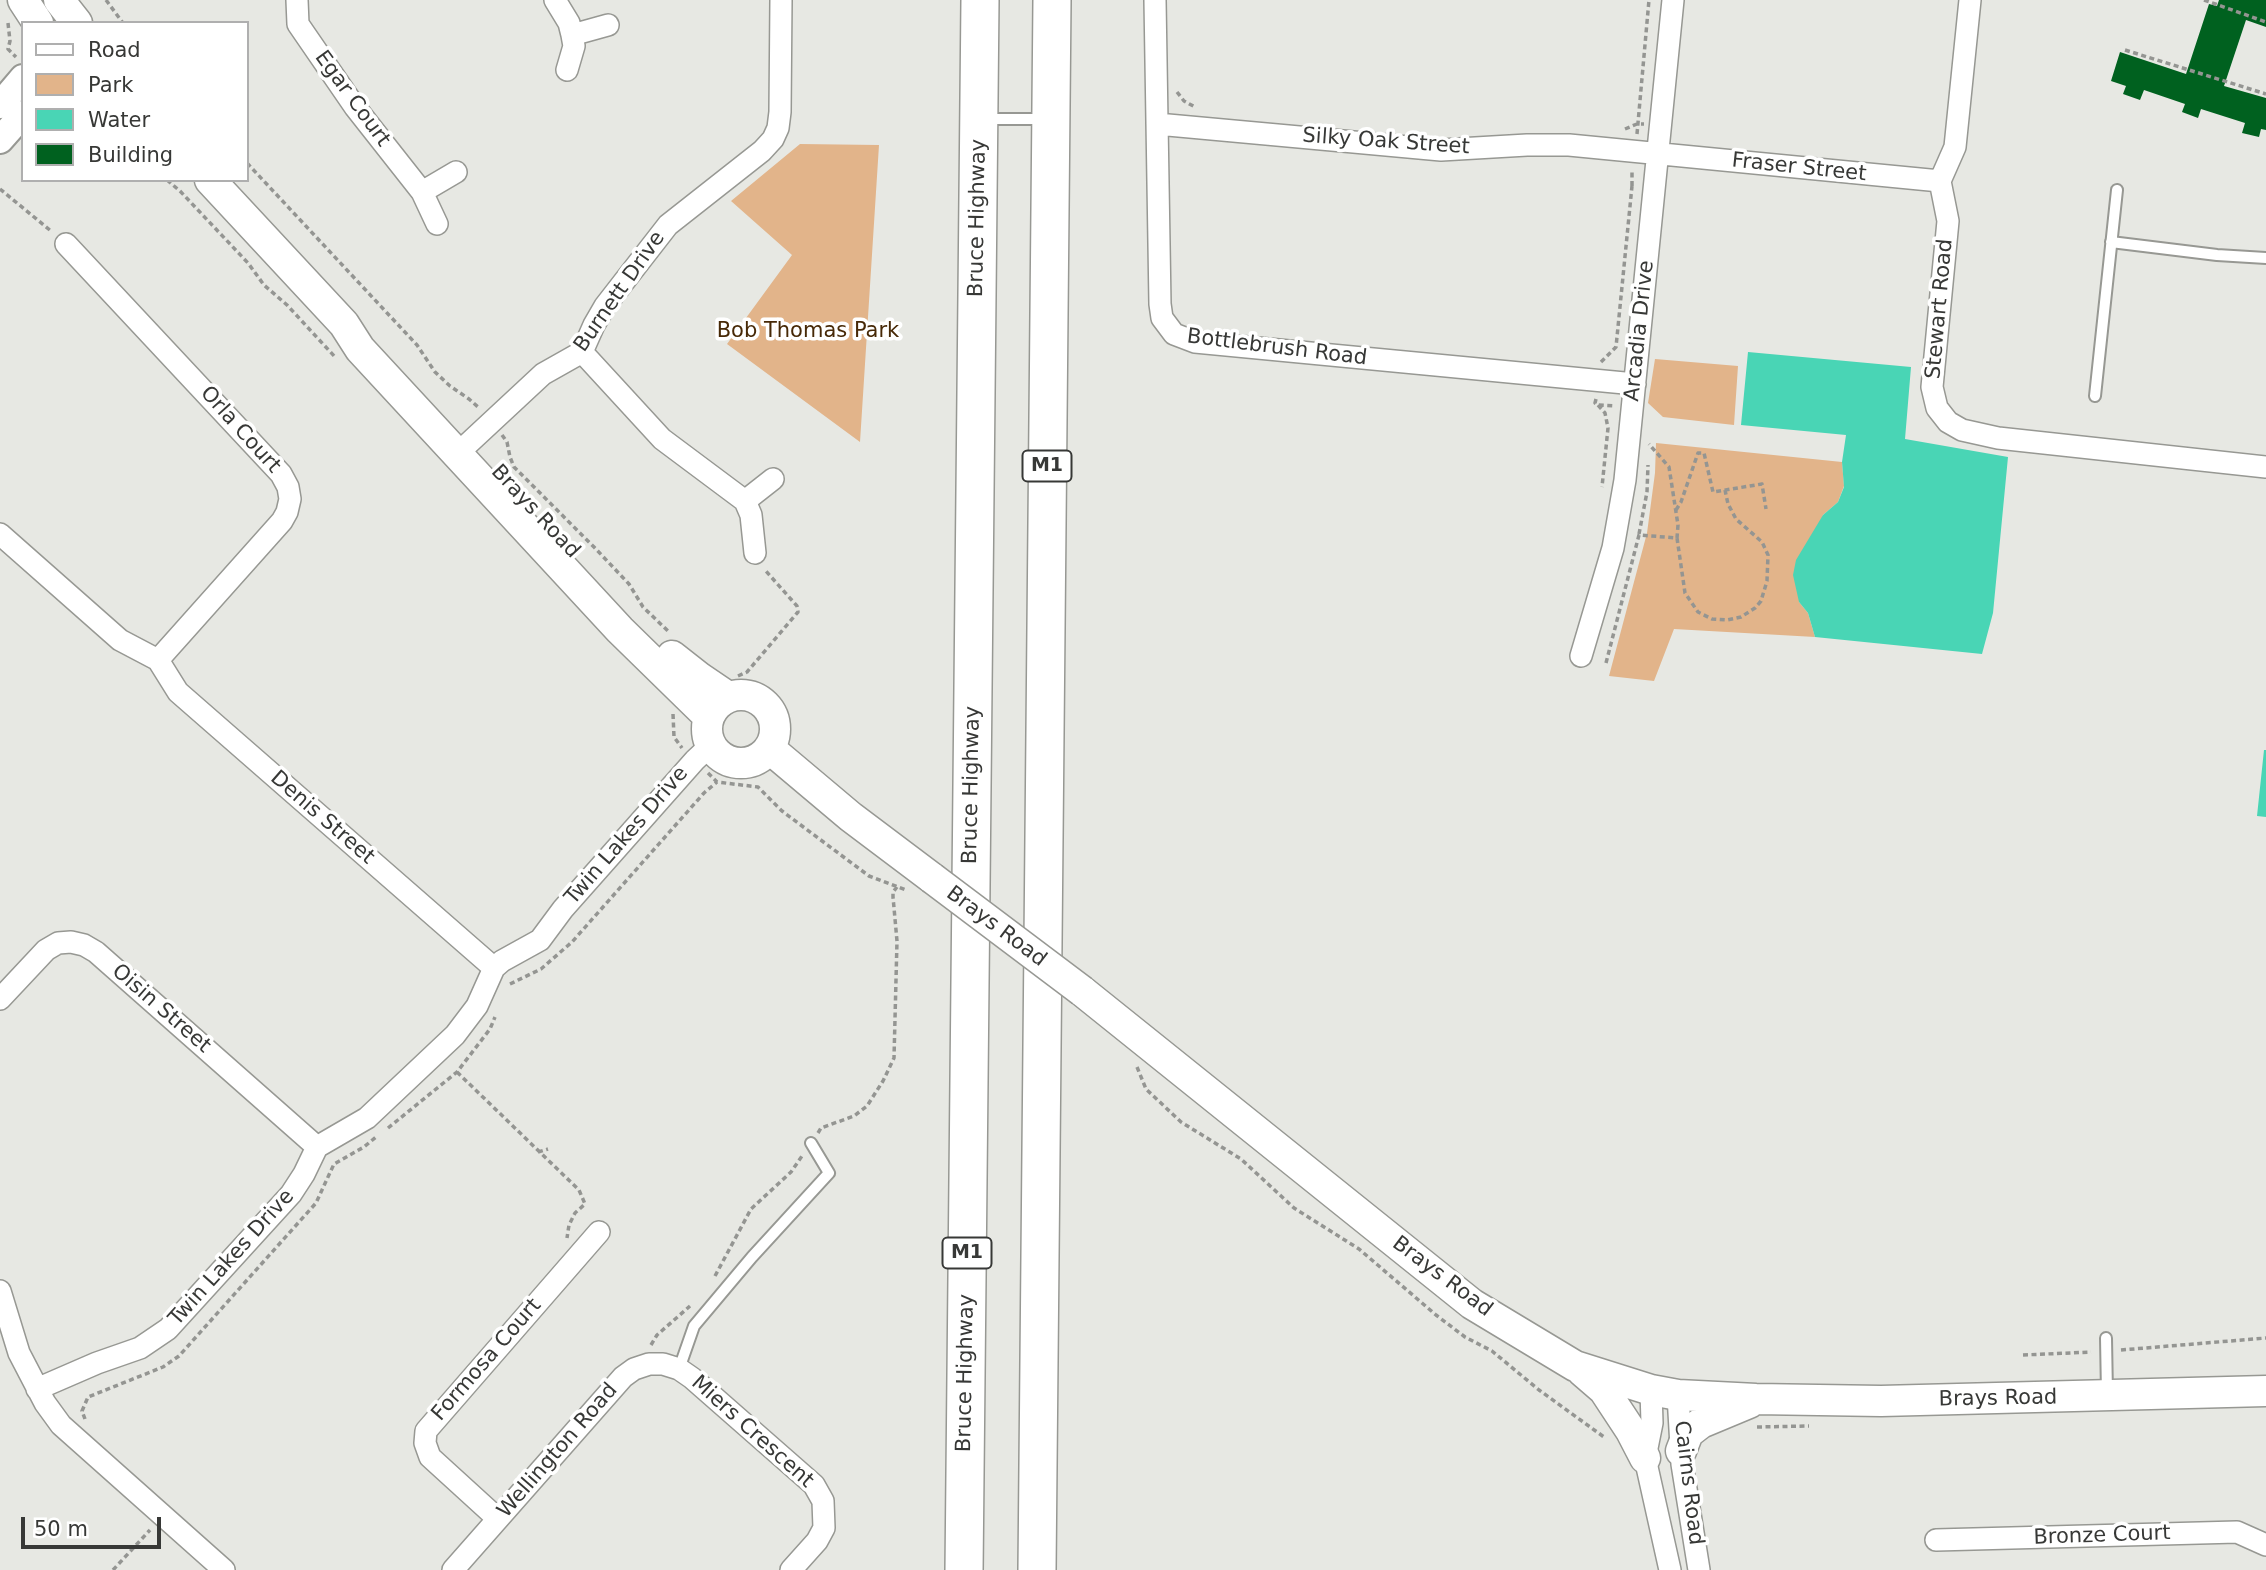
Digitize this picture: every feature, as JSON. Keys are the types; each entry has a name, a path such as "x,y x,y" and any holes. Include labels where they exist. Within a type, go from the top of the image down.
{"highway":[{"name":"Bruce Highway","path":"964,1570 979,0"},
{"name":"M1","path":"1037,1570 1052,0"}],"main road":[{"path":"14,7 35,21"},
{"name":"Brays Road","path":"212,182 344,324 360,349 463,447 668,652 700,678 720,709"},
{"path":"750,695 768,707 774,717 774,739 761,757 751,762 739,763 718,754 720,709 750,695"},
{"name":"Brays Road","path":"769,748 851,817 923,886 1082,991 1472,1304 1575,1366 1664,1393 1756,1399 1881,1401 2266,1391"},
{"path":"1575,1366 1604,1390 1645,1458"},
{"path":"1681,1451 1688,1433 1701,1423 1756,1399"}],"street":[{"name":"Egar Court","path":"297,0 298,24 355,107 422,192 437,225"},
{"path":"555,0 569,23 574,46 567,70"},
{"name":"Burnett Drive","path":"463,447 543,374 582,352 606,306 668,225 762,151 773,139 780,112 781,0"},
{"name":"Bottlebrush Road","path":"1155,0 1161,312 1165,324 1180,338 1208,343 1635,384"},
{"name":"Arcadia Drive","path":"1581,656 1620,514 1673,0"},
{"path":"1940,181 1955,147 1970,0"},
{"path":"572,35 608,25"},
{"path":"0,104 21,72"},
{"path":"0,140 21,116"},
{"name":"Silky Oak Street","path":"1157,124 1441,150 1549,144 1658,154"},
{"name":"Fraser Street","path":"1658,154 1940,181"},
{"path":"422,192 456,172"},
{"name":"Stewart Road","path":"1940,181 1948,221 1932,387 1937,408 1948,422 1962,430 2023,443 2266,467"},
{"name":"Orla Court","path":"65,244 281,474 288,487 288,512 282,521 158,660"},
{"path":"582,352 662,439 745,501 751,515 755,553"},
{"path":"745,501 773,479"},
{"path":"0,534 120,640 158,660"},
{"name":"Denis Street","path":"158,660 178,692 495,968"},
{"name":"Twin Lakes Drive","path":"495,968 502,961 540,940 563,909 689,766 720,709"},
{"name":"Oisin Street","path":"0,999 46,950 58,943 84,945 96,952 317,1147"},
{"path":"317,1147 367,1118 455,1035 477,1006 495,968"},
{"name":"Twin Lakes Drive","path":"37,1389 140,1348 168,1329 291,1194 317,1147"},
{"name":"Formosa Court","path":"498,1519 430,1457 425,1443 426,1431 599,1232"},
{"path":"0,1291 19,1353 37,1389 61,1425 224,1570"},
{"path":"649,1364 663,1364 679,1369"},
{"name":"Wellington Road","path":"453,1570 623,1377 634,1369 649,1364"},
{"name":"Miers Crescent","path":"679,1369 814,1485 823,1501 824,1528 817,1541 791,1570"},
{"name":"Cairns Road","path":"1664,1393 1681,1451 1699,1570"},
{"name":"Cairns Road","path":"1664,1393 1652,1423 1645,1458 1670,1570"},
{"name":"Bronze Court","path":"1936,1540 2236,1532 2266,1545"}],"lane":[{"path":"979,119 1051,119"},
{"path":"2095,396 2117,190"},
{"path":"2111,242 2217,256 2266,258"},
{"path":"679,1369 694,1326 752,1257 829,1173 811,1143"},
{"path":"2106,1338 2107,1397"}],"path":[{"path":"106,0 121,21"},
{"path":"1636,137 1649,0"},
{"path":"2204,0 2266,22"},
{"path":"14,7 8,49 21,68"},
{"path":"2125,50 2266,94"},
{"path":"1177,91 1189,104 1207,108"},
{"path":"1620,130 1637,124 1649,124"},
{"path":"248,164 417,345 435,372 480,409"},
{"path":"1601,368 1602,361 1616,347 1632,170"},
{"path":"1632,186 1637,187"},
{"path":"0,189 65,244"},
{"path":"1598,405 1605,413 1608,428 1601,497"},
{"path":"501,434 507,442 514,467 629,584 643,607 670,633"},
{"path":"1647,442 1669,467 1685,593 1698,612 1712,619 1727,620 1741,617 1755,608 1765,593 1768,555 1762,542 1736,519 1728,504 1725,490"},
{"path":"1676,510 1698,453 1704,453 1713,492 1762,484 1766,509"},
{"path":"1606,663 1639,535 1677,538"},
{"path":"720,709 747,672 798,612 797,606 760,565 755,553"},
{"path":"710,776 717,782 758,787 782,811 869,876 897,887 923,886"},
{"path":"710,1285 751,1209 792,1172 821,1128 855,1116 867,1106 894,1058 897,941 893,897 897,887"},
{"path":"1134,1060 1146,1089 1181,1122 1241,1159 1294,1208 1359,1249 1436,1315 1465,1337 1492,1351 1539,1390 1606,1438"},
{"path":"457,1072 579,1190 585,1204 575,1213 569,1225 566,1242"},
{"path":"538,1152 548,1149"},
{"path":"649,1364 649,1348 657,1335 694,1302"},
{"path":"2119,1350 2266,1338"},
{"path":"2024,1354 2095,1352"},
{"path":"113,1570 163,1516"}],"green space":[{"name":"Bob Thomas Park","path":"800,144 879,145 860,442 727,344 792,255 731,201"},
{"path":"1655,359 1738,366 1734,425 1663,417 1648,403"},
{"path":"1656,443 1842,462 1844,486 1838,502 1823,515 1799,602 1808,613 1815,637 1674,629 1654,681 1609,676 1647,533"}],"water":[{"path":"1748,352 1911,367 1905,439 2008,457 1993,613 1982,654 1815,637 1808,613 1799,602 1793,575 1796,560 1823,515 1838,502 1844,487 1842,462 1846,435 1741,425"},
{"path":"2266,750 2266,817 2257,816"}],"building":[{"path":"2219,0 2266,0 2266,27 2246,20 2224,86 2266,98 2266,130 2261,129 2259,137 2242,133 2245,123 2201,109 2198,118 2182,112 2185,104 2144,90 2140,100 2123,94 2126,86 2111,81 2120,52 2186,74 2209,4 2217,6"}]}
